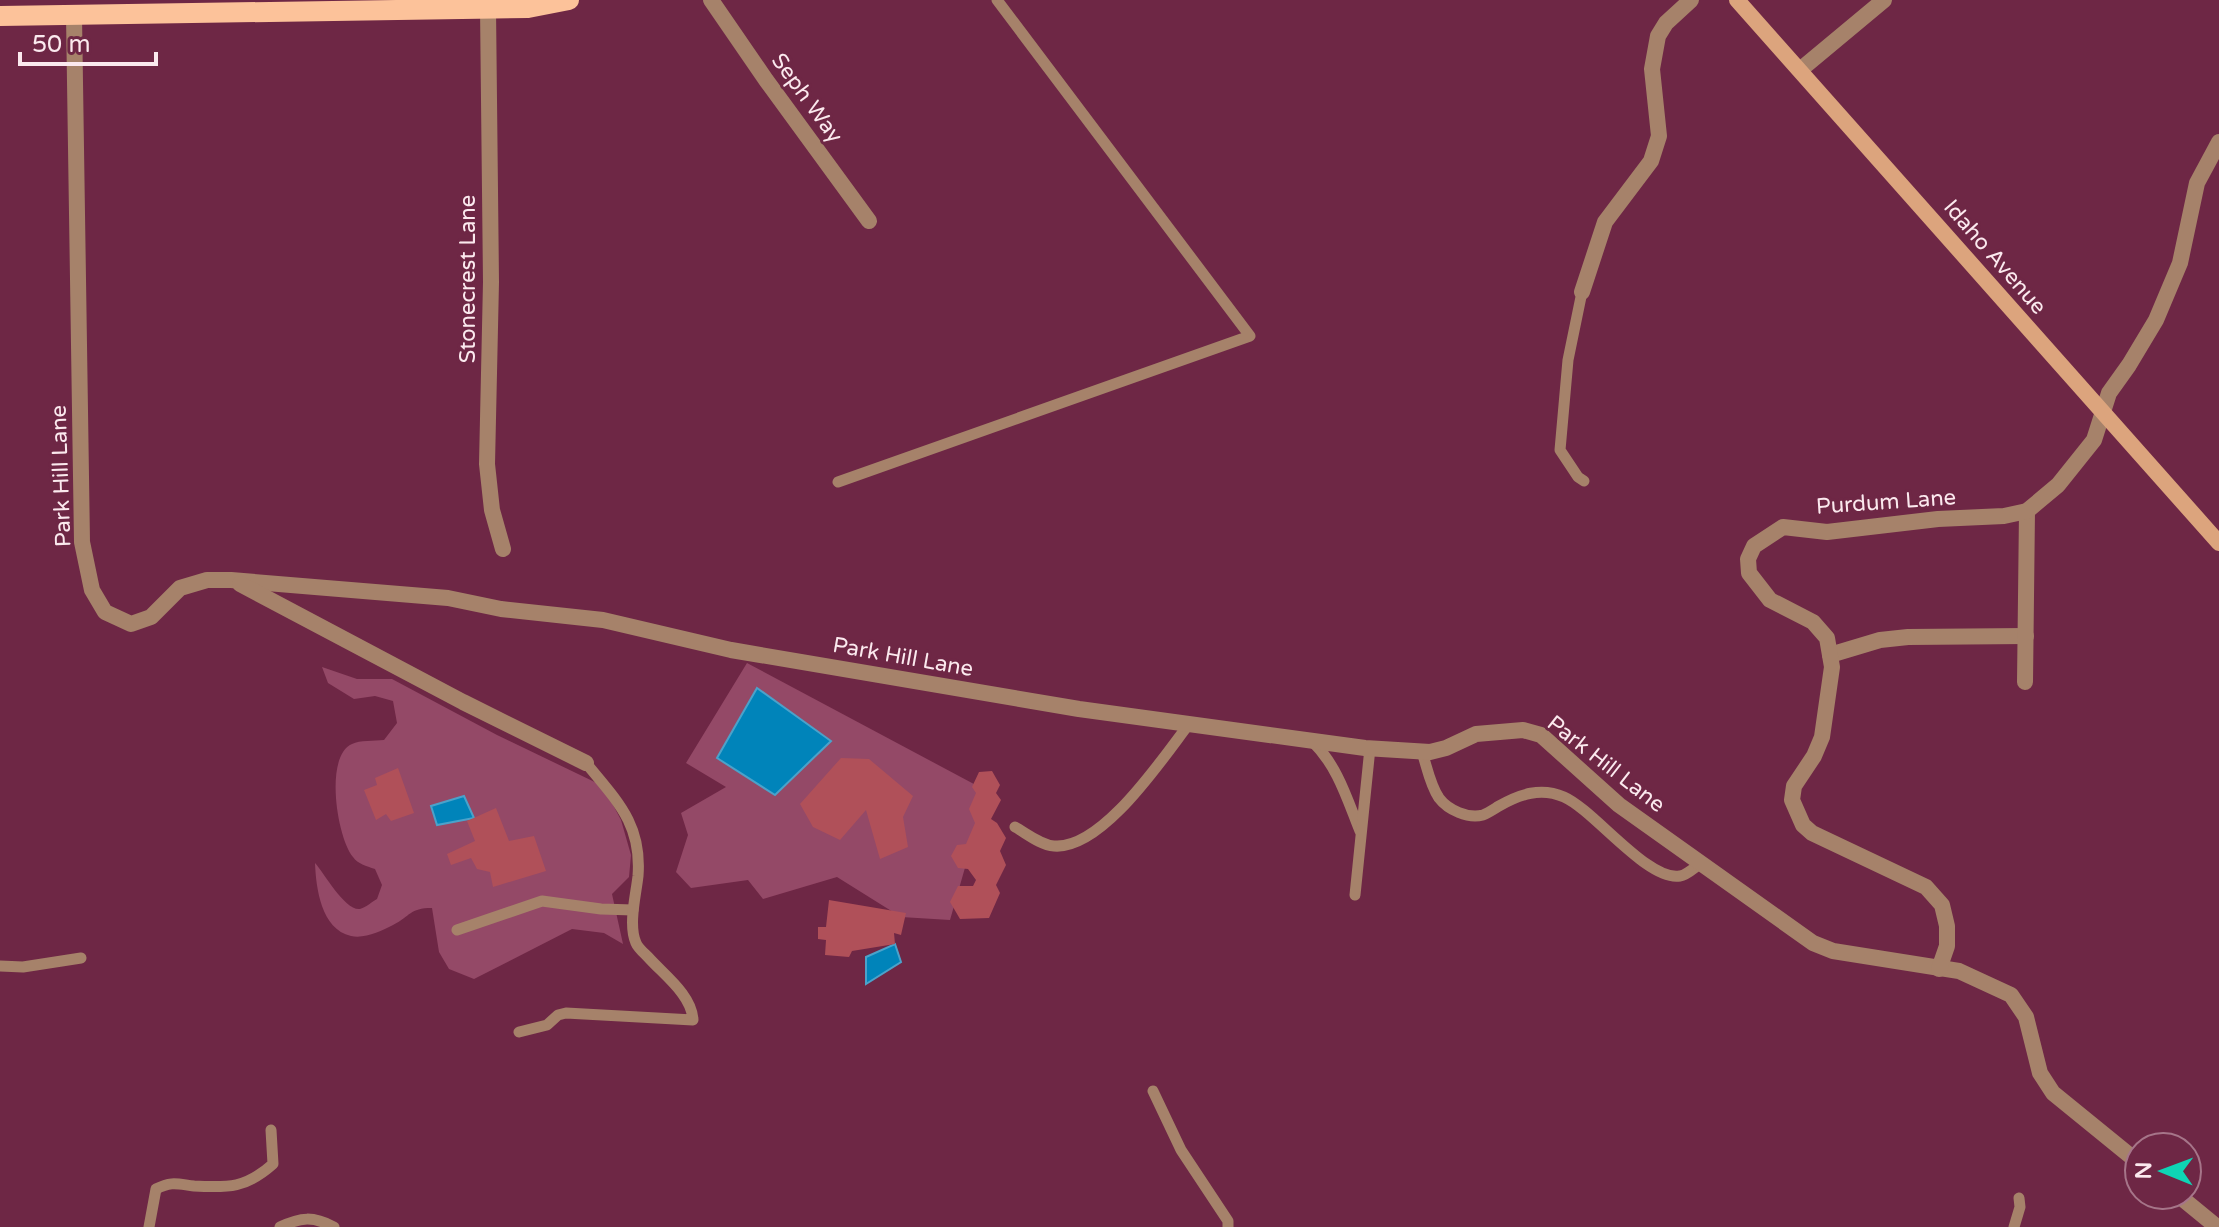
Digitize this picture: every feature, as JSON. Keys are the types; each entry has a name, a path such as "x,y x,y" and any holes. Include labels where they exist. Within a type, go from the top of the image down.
{"main road":[{"path":"0,16 528,8 569,0"}],"street":[{"name":"Seph Way","path":"711,0 869,221"},
{"path":"1582,292 1605,222 1651,161 1659,136 1652,69 1658,36 1666,23 1691,0"},
{"name":"Idaho Avenue","path":"1737,0 2219,543"},
{"path":"1800,70 1884,0"},
{"name":"Stonecrest Lane","path":"488,8 491,282 487,464 492,510 503,549"},
{"name":"Park Hill Lane","path":"74,16 82,542 92,590 105,612 131,624 151,617 180,588 207,580 448,598 501,609 603,620 731,650 1079,709 1312,741 1430,752 1476,734 1523,730 1541,735 1619,805 1813,943 1833,951 1959,971 2011,995 2026,1017 2040,1073 2053,1093 2123,1150"},
{"path":"2025,682 2027,511 2058,485 2094,440 2109,393 2156,320 2180,263 2197,183 2219,142"},
{"name":"Purdum Lane","path":"1830,655 1827,638 1813,622 1770,600 1749,573 1748,559 1754,546 1783,527 1827,532 1938,519 2004,516 2027,511"},
{"path":"231,580 586,763"},
{"path":"1939,969 1947,946 1947,926 1942,905 1926,887 1812,833 1803,825 1792,800 1794,786 1814,756 1822,737 1832,667 1830,655 1880,640 1908,637 2026,636"},
{"path":"2198,1211 2217,1227"}],"lane":[{"path":"838,482 1250,336 997,0"},
{"path":"1582,292 1568,360 1560,450 1584,481"},
{"path":"1015,827 1047,845 1065,846 1089,836 1122,808 1189,724"},
{"path":"1312,741 1325,754 1341,782 1361,836"},
{"path":"1355,895 1370,748"},
{"path":"1422,752 1440,800 1463,814 1482,815 1526,793 1551,793 1567,798 1642,861 1666,875 1681,876 1701,863"},
{"path":"519,1032 547,1025 558,1015 566,1013 693,1020 687,999 636,944 633,910 638,874 634,829 622,808 586,763"},
{"path":"457,930 542,901 633,910"},
{"path":"0,966 23,967 81,958"},
{"path":"1153,1091 1181,1150 1228,1221 1228,1227"},
{"path":"149,1227 156,1189 170,1183 231,1186 249,1183 261,1175 273,1164 271,1130"},
{"path":"2014,1227 2020,1207 2019,1198"},
{"path":"280,1227 297,1218 311,1218 334,1227"}],"shaded area":[{"path":"747,663 987,791 950,920 901,917 837,877 763,899 748,880 691,888 676,872 688,835 681,813 726,787 686,763"},
{"path":"322,667 357,679 392,679 497,735 603,786 621,820 631,855 629,877 612,894 623,944 604,933 572,929 474,979 449,969 439,952 432,908 414,911 399,922 362,936 351,936 333,925 322,906 315,863 342,898 354,908 360,909 377,899 382,885 375,869 357,861 347,847 336,798 338,764 343,752 352,744 384,740 397,723 393,701 375,696 354,699 328,683"}],"water":[{"path":"757,688 831,741 775,795 717,758"},
{"path":"464,796 474,818 437,825 431,806"},
{"path":"895,944 901,962 866,984 866,957"}],"building":[{"path":"841,758 869,759 913,796 903,817 908,847 880,859 866,810 840,840 813,827 800,804"},
{"path":"398,768 414,813 391,821 386,814 376,820 364,790 377,785 375,778"},
{"path":"992,771 1000,785 996,793 1001,800 991,819 1006,838 1000,851 1006,865 996,885 1000,893 989,918 960,919 950,902 958,886 973,886 976,880 968,869 958,868 951,856 957,845 966,844 975,823 969,809 976,793 972,787 979,772"},
{"path":"496,808 509,841 534,836 546,871 493,887 490,872 477,869 471,858 451,865 447,854 475,841 467,821"},
{"path":"829,900 906,913 901,935 894,933 895,944 852,951 849,957 825,955 826,940 818,939 818,927 826,927"}]}
